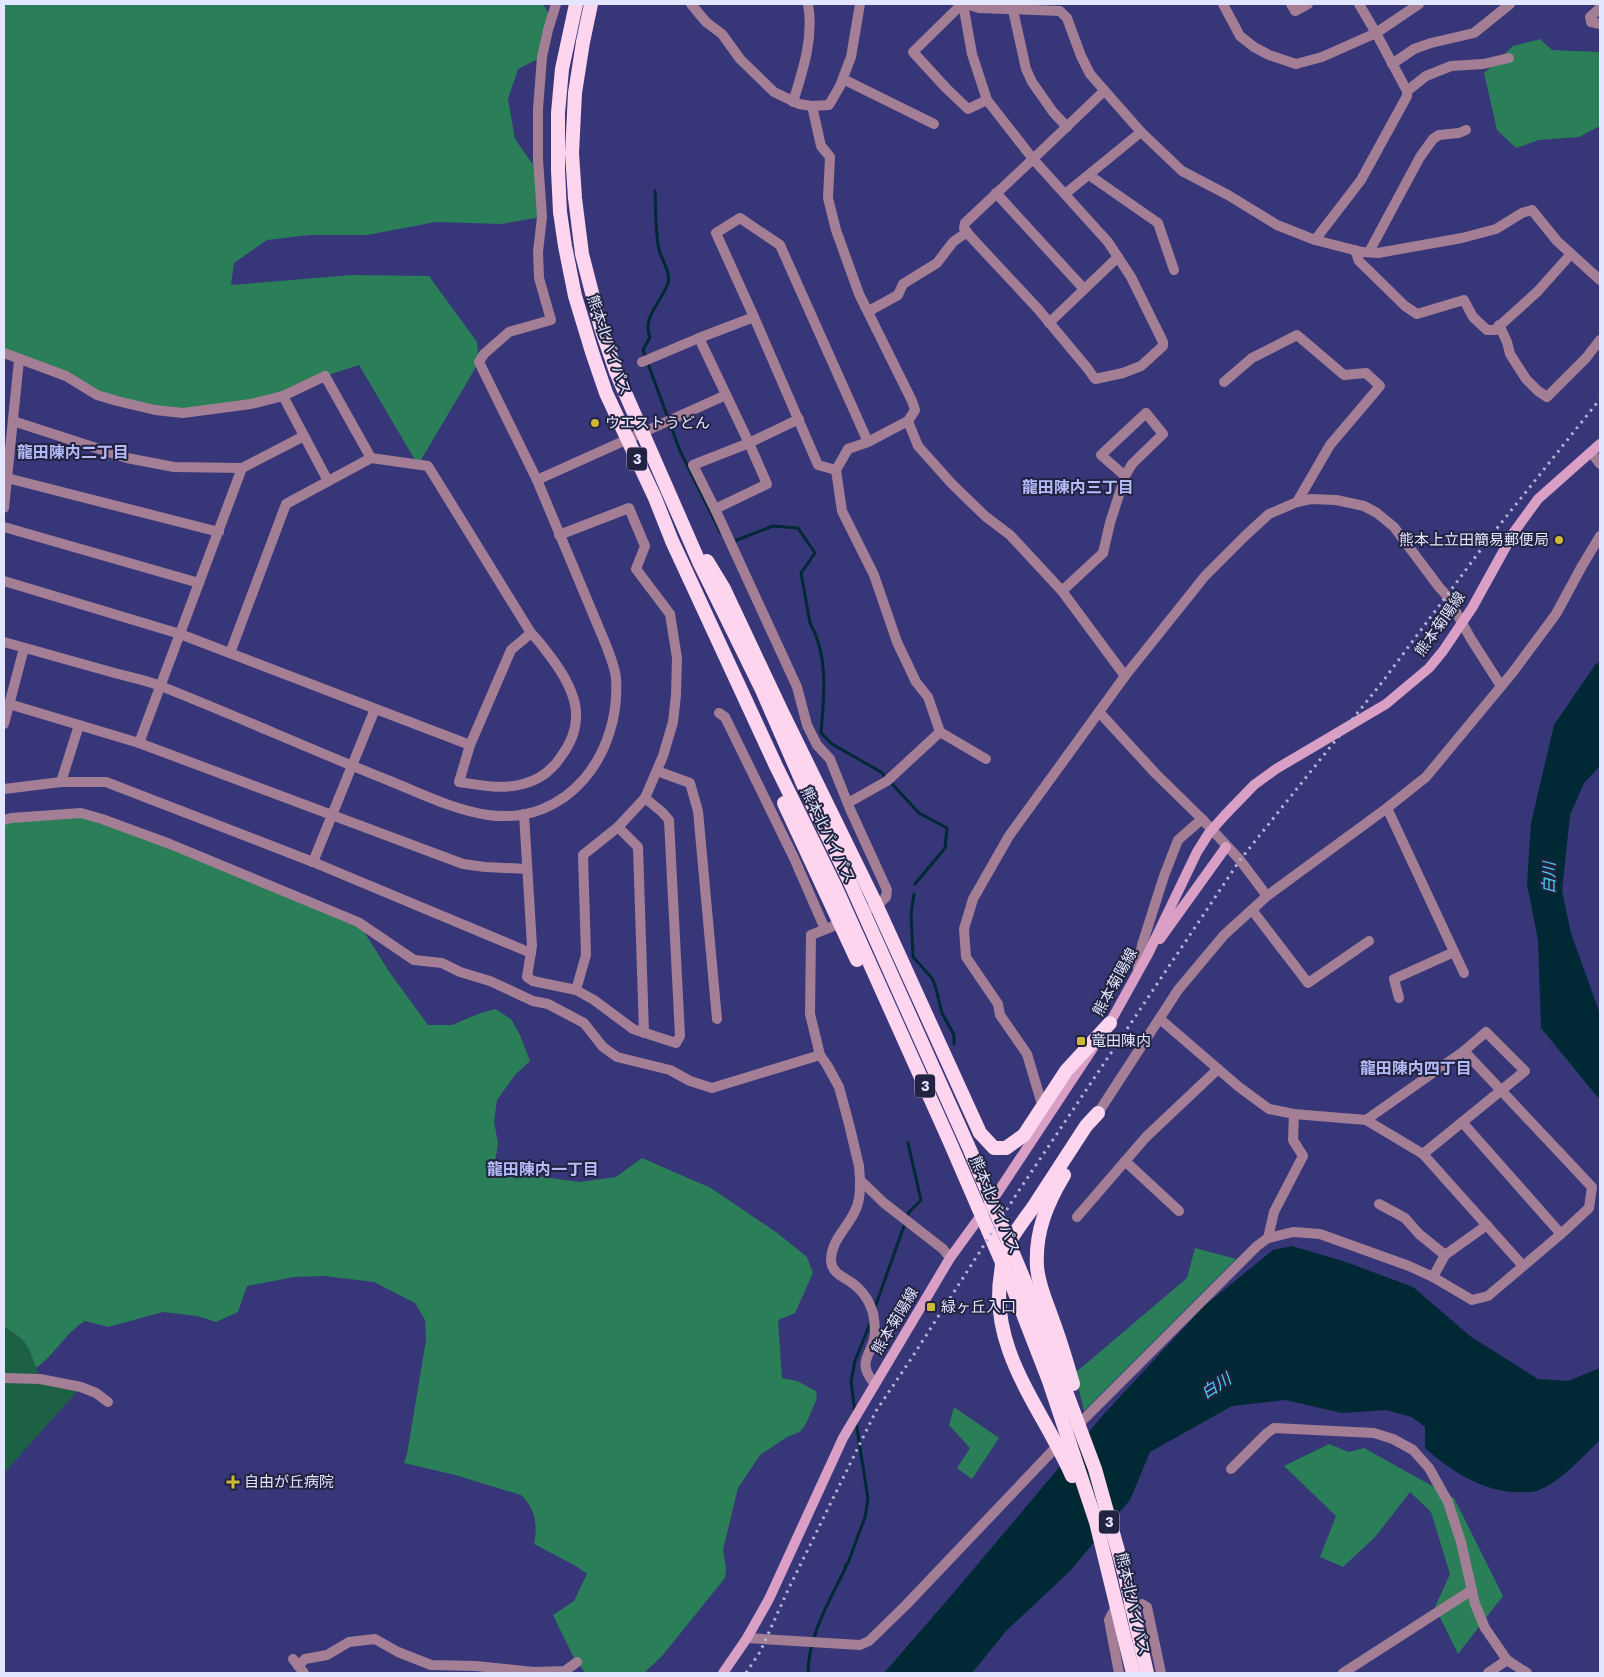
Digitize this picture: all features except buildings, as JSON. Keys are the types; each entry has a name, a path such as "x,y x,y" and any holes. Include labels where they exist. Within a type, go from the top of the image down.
{"highway":[{"name":"熊本北バイパス","path":"576,4 562,69 558,113 560,212 575,296 606,393 655,498 672,541 776,766 835,886 949,1140 1019,1285 1059,1375 1095,1469 1124,1572 1146,1673"},
{"name":"熊本北バイパス","path":"591,4 575,93 572,153 575,198 582,254 616,372 641,433 700,564 762,690 810,800 849,880 970,1150 1019,1285"},
{"path":"682,523 724,589 877,906 980,1133 994,1148 1006,1148 1024,1135 1045,1112 1066,1071 1110,1023"},
{"path":"744,694 755,735 795,827 976,1223"},
{"name":"3","path":"1096,1522 1080,1494 1062,1453 1016,1369 1006,1344 1001,1324 998,1287 1005,1251 1086,1126 1098,1113"},
{"name":"3","path":"1059,1375 1037,1266 1038,1234 1047,1207 1094,1127 1098,1113"},
{"name":"熊本北バイパス","path":"1059,1375 1133,1673"}],"main road":[{"name":"熊本菊陽線","path":"1110,1023 1148,954 1197,852 1209,833 1254,785 1276,768 1386,704 1429,668 1472,608 1514,532 1538,499 1600,444"},
{"path":"1148,954 1184,908 1226,847"},
{"name":"熊本菊陽線","path":"723,1673 747,1638 769,1599 843,1438 950,1258 976,1223 1045,1112"}],"street":[{"path":"4,642 161,686 352,766 459,808 489,815 524,814 552,804 567,796 588,776 604,749 609,736 615,708 614,667 536,480 479,362 484,354 509,332 551,320 539,278 538,252 542,216 538,159 538,109 542,57 556,4"},
{"path":"691,4 706,22 722,34 740,59 774,92 793,102 812,106 829,105 843,79 851,57 860,4"},
{"path":"793,102 809,45 808,4"},
{"path":"964,4 979,8 1060,11 1067,18 1090,74 1141,132 1182,171 1228,195 1277,225 1315,240 1355,250 1378,253 1462,238 1496,229 1522,213 1532,210 1557,241 1600,280"},
{"path":"964,4 972,54 987,100 1032,159 1108,242 1131,277 1150,314 1163,346 1141,366 1123,373 1095,379 1049,323 967,232 964,224 1032,159 1067,128 1104,92"},
{"path":"964,4 913,52 968,109 987,100"},
{"path":"1223,4 1240,36 1268,55 1296,64 1322,57 1376,33 1419,4"},
{"path":"1291,4 1295,11 1308,4"},
{"path":"1315,240 1361,180 1407,96 1407,92 1359,4"},
{"path":"1392,64 1414,49 1474,32 1510,4"},
{"path":"1600,8 1590,17 1591,22 1600,24"},
{"path":"1014,10 1026,69 1037,89 1067,128"},
{"path":"1407,92 1426,76 1451,66 1483,64 1509,58"},
{"path":"843,79 934,124"},
{"path":"812,106 821,146 830,157 828,198 836,230 859,294 915,410 908,421 868,442 848,449 836,470 842,511 874,575 897,642 916,682 928,697 940,732 986,759"},
{"path":"1368,252 1420,157 1433,139 1439,135 1460,133 1466,130"},
{"path":"1065,194 1141,132"},
{"path":"1089,175 1158,223 1174,270"},
{"path":"996,193 1084,289"},
{"path":"836,470 818,465 716,233 740,218 780,245 868,442"},
{"path":"869,312 898,295 903,284 937,263 953,242 967,232"},
{"path":"1355,250 1359,261 1417,314 1464,300 1473,317 1487,330 1494,330 1538,291 1571,254"},
{"path":"1049,323 1118,257"},
{"path":"642,362 754,317"},
{"path":"1499,326 1507,342 1510,354 1526,379 1538,392 1547,397 1586,358 1600,340"},
{"path":"1224,382 1252,358 1297,335 1344,375 1366,373 1380,386 1330,445 1297,502"},
{"path":"699,338 767,484 715,509"},
{"path":"4,353 66,376 97,395 155,410 184,413 251,404 282,396 325,376 371,458"},
{"path":"4,508 19,360"},
{"path":"536,480 726,395"},
{"path":"282,396 328,481"},
{"path":"1062,590 1103,553 1110,523 1125,476 1132,464 1164,434 1146,413 1101,454 1125,476"},
{"path":"799,419 749,443 694,465 797,687 807,725 817,745 830,759 887,890 886,897 877,906 811,935 810,1014 820,1055 839,1087 850,1124 860,1180 860,1199 854,1213 833,1247 831,1262 835,1272 857,1286 868,1300 873,1313 875,1332 864,1366 868,1376 875,1384"},
{"path":"13,421 135,460 174,467 242,468 304,436"},
{"path":"908,421 918,446 952,484 984,516 1010,535 1062,590 1125,676"},
{"path":"1591,452 1600,464"},
{"path":"230,654 286,504 371,458 428,466 532,633 562,673 573,695 576,713 574,731 556,764 543,775 522,785 498,787 459,782 470,745 511,650 532,633"},
{"path":"139,743 242,468"},
{"path":"7,478 218,532"},
{"path":"1045,1112 1027,1054 1000,1015 998,1004 966,957 964,930 973,899 1009,836 1125,676 1205,576 1245,536 1269,514 1297,502 1311,499 1336,500 1364,506 1377,513 1394,527 1438,587 1447,596 1471,639 1501,686"},
{"path":"559,535 629,508 645,546 636,569 670,614 677,658 676,695 672,722 666,748 657,771 644,798 618,827 583,855 586,955 576,990"},
{"path":"4,527 199,583"},
{"path":"1098,1113 1178,990 1224,935 1268,896 1426,777 1501,686 1556,614 1600,536"},
{"path":"4,581 180,634 470,745"},
{"path":"4,724 24,648"},
{"path":"9,704 139,743 463,864 527,869"},
{"path":"313,862 375,708"},
{"path":"719,712 725,716 744,754 779,830 802,874 825,929"},
{"path":"1099,712 1240,860 1268,896"},
{"path":"61,782 79,725"},
{"path":"848,804 887,781 940,732"},
{"path":"657,771 690,783 698,811 717,1019"},
{"path":"4,789 61,782 106,782 313,862 531,953"},
{"path":"524,814 532,946 527,977 533,981 576,990 594,1000 633,1029 676,1044 680,1036 669,820 644,798"},
{"path":"1387,808 1464,973"},
{"path":"4,820 81,813 170,844 358,922 414,960 442,963 460,972 490,981 533,1001 548,1004 584,1023 603,1047 617,1057 670,1070 690,1081 712,1088 820,1055"},
{"path":"1138,973 1142,945 1164,876 1178,840 1202,819"},
{"path":"618,827 638,847 644,1034"},
{"path":"1252,910 1308,983 1369,941"},
{"path":"1399,998 1394,979 1454,952"},
{"path":"1160,1019 1239,1087 1269,1109 1294,1114 1366,1120 1423,1154 1523,1266"},
{"path":"1366,1120 1464,1050 1486,1032 1524,1071 1423,1154"},
{"path":"747,1638 860,1645 869,1641 906,1605 1137,1364 1257,1246 1268,1238 1293,1232 1320,1234 1384,1256 1433,1277 1472,1300 1488,1296 1589,1208 1592,1187 1464,1050"},
{"path":"1077,1217 1146,1137 1218,1068"},
{"path":"1268,1238 1274,1212 1303,1156 1293,1140 1294,1114"},
{"path":"1462,1122 1561,1234"},
{"path":"1125,1161 1179,1211"},
{"path":"860,1180 884,1203 943,1250 950,1258"},
{"path":"1379,1204 1405,1218 1419,1234 1445,1255"},
{"path":"1433,1277 1445,1255 1487,1225"},
{"path":"4,1378 40,1379 81,1387 96,1393 108,1402"},
{"path":"1231,1469 1274,1428 1374,1433 1393,1438 1413,1450 1429,1468 1448,1502 1461,1542 1475,1604 1485,1628 1507,1660 1527,1673"},
{"path":"1343,1673 1472,1590"},
{"path":"1119,1673 1109,1620 1113,1612 1142,1604 1147,1607 1161,1673"},
{"path":"298,1666 305,1659 327,1654 349,1642 375,1639 398,1652 431,1665 476,1666 534,1672 565,1671 577,1662"},
{"path":"1488,1673 1507,1660"}],"green space":[{"path":"4,4 543,4 552,19 542,57 518,69 508,99 515,139 539,173 542,217 501,224 436,222 367,235 310,235 267,240 234,263 231,285 352,275 429,276 477,342 479,362 418,465 359,365 325,376 283,396 183,413 117,401 4,353"},
{"path":"1540,39 1552,50 1600,52 1600,126 1579,137 1539,140 1516,148 1497,130 1484,73 1513,46"},
{"path":"81,813 358,922 390,973 428,1025 452,1025 495,1009 511,1019 520,1035 530,1061 515,1075 497,1100 494,1122 498,1143 494,1170 579,1182 616,1177 642,1158 711,1188 776,1232 807,1257 813,1273 795,1313 778,1320 782,1378 797,1381 816,1391 817,1398 806,1424 800,1432 787,1437 760,1455 738,1488 723,1550 726,1568 725,1578 662,1656 644,1673 585,1673 573,1656 553,1615 574,1601 587,1574 576,1566 534,1544 536,1530 534,1517 530,1505 521,1495 455,1475 404,1463 426,1340 425,1320 415,1303 374,1282 324,1276 294,1277 247,1286 238,1312 216,1322 197,1316 163,1312 108,1327 85,1321 36,1368 31,1353 22,1339 4,1327 4,820"},
{"path":"1195,1248 1236,1259 1084,1411 1075,1373 1187,1278"},
{"path":"4,1327 25,1343 40,1379 81,1387 4,1473"},
{"path":"954,1407 999,1438 972,1479 957,1468 970,1448 949,1425"},
{"path":"1329,1444 1349,1452 1364,1448 1454,1498 1503,1596 1458,1654 1435,1607 1450,1574 1431,1512 1410,1492 1376,1536 1343,1567 1320,1557 1336,1516 1284,1466"}],"water":[{"name":"白川","path":"1600,661 1600,766 1584,783 1570,815 1562,891 1571,933 1600,1014 1600,1100 1541,1028 1538,940 1527,884 1531,823 1554,725 1595,665"},
{"name":"白川","path":"1292,1246 1346,1262 1413,1287 1470,1336 1538,1379 1568,1381 1600,1368 1600,1440 1571,1468 1546,1487 1534,1492 1511,1492 1484,1486 1471,1480 1436,1457 1425,1448 1425,1427 1412,1417 1386,1410 1342,1413 1285,1400 1232,1406 1150,1452 1130,1500 1069,1572 1006,1631 972,1673 884,1673 1104,1414 1204,1306 1273,1250"}],"waterway":[{"path":"655,191 656,228 659,250 669,279 650,316 648,323 650,337 643,350 680,451 721,533"},
{"path":"732,542 773,526 798,528 815,553 801,573 810,623 816,636 823,663 824,691 821,733 832,744 881,772 919,813 947,828 945,848 915,884"},
{"path":"914,894 911,914 913,957 932,978 942,1013 954,1035 954,1044"},
{"path":"874,1310 909,1212 921,1200 908,1143"},
{"path":"855,1413 851,1381 855,1361 871,1321"},
{"path":"808,1673 812,1645 821,1618 848,1563 865,1517 868,1499 856,1422"}],"railway":[{"path":"746,1673 760,1652 788,1590 876,1411 1018,1192 1240,860 1383,681 1494,532 1600,399"}],"place":[{"name":"ウエストうどん","path":"595,423"},
{"name":"熊本上立田簡易郵便局","path":"1559,540"},
{"name":"竜田陳内","path":"1081,1041"},
{"name":"緑ヶ丘入口","path":"931,1307"},
{"name":"自由が丘病院","path":"233,1482"}],"district":[{"name":"龍田陳内二丁目","path":"73,452"},
{"name":"龍田陳内三丁目","path":"1078,487"},
{"name":"龍田陳内四丁目","path":"1416,1068"},
{"name":"龍田陳内一丁目","path":"543,1169"}]}
